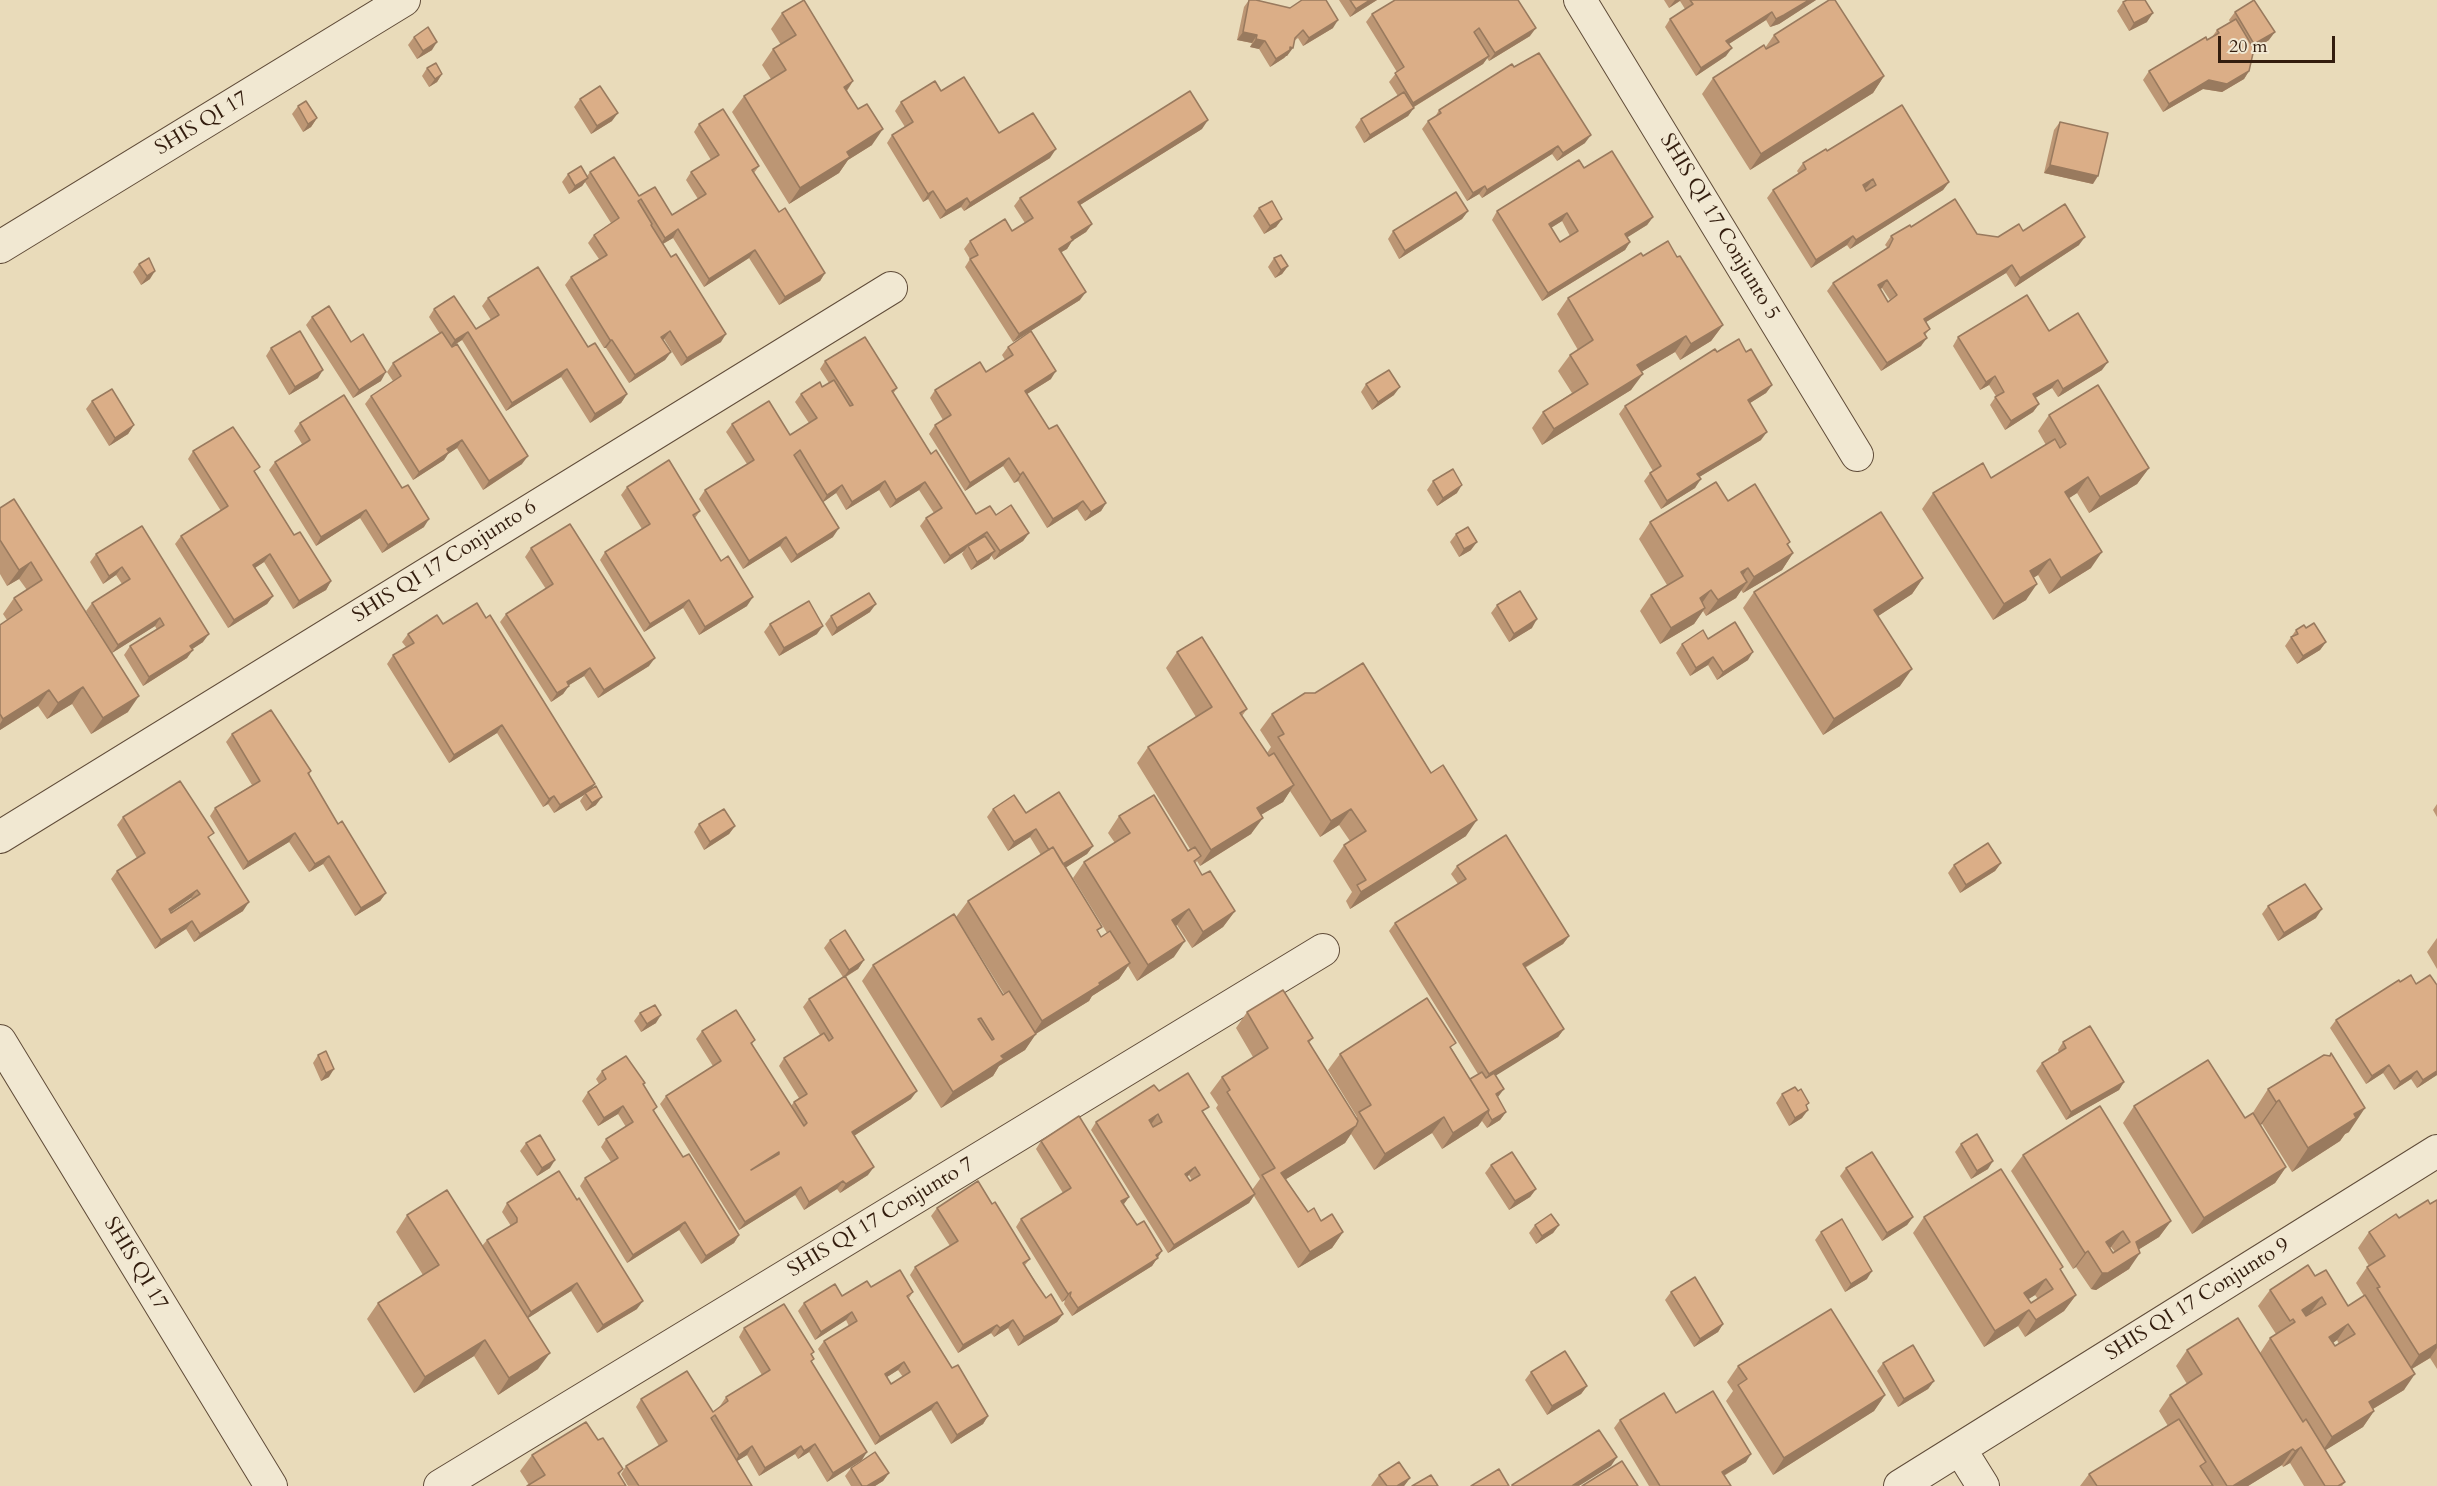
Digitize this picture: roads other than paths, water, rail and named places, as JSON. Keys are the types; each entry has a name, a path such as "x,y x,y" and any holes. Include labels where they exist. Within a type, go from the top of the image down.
{"street":[{"name":"SHIS QI 17","path":"0,247 404,0"},
{"name":"SHIS QI 17 Conjunto 5","path":"1580,0 1857,455"},
{"name":"SHIS QI 17 Conjunto 6","path":"0,837 891,288"},
{"name":"SHIS QI 17 Conjunto 7","path":"440,1486 1323,950"},
{"name":"SHIS QI 17","path":"0,1041 271,1486"},
{"name":"SHIS QI 17 Conjunto 9","path":"1900,1486 2437,1151"},
{"path":"1960,1449 1983,1486"}]}
